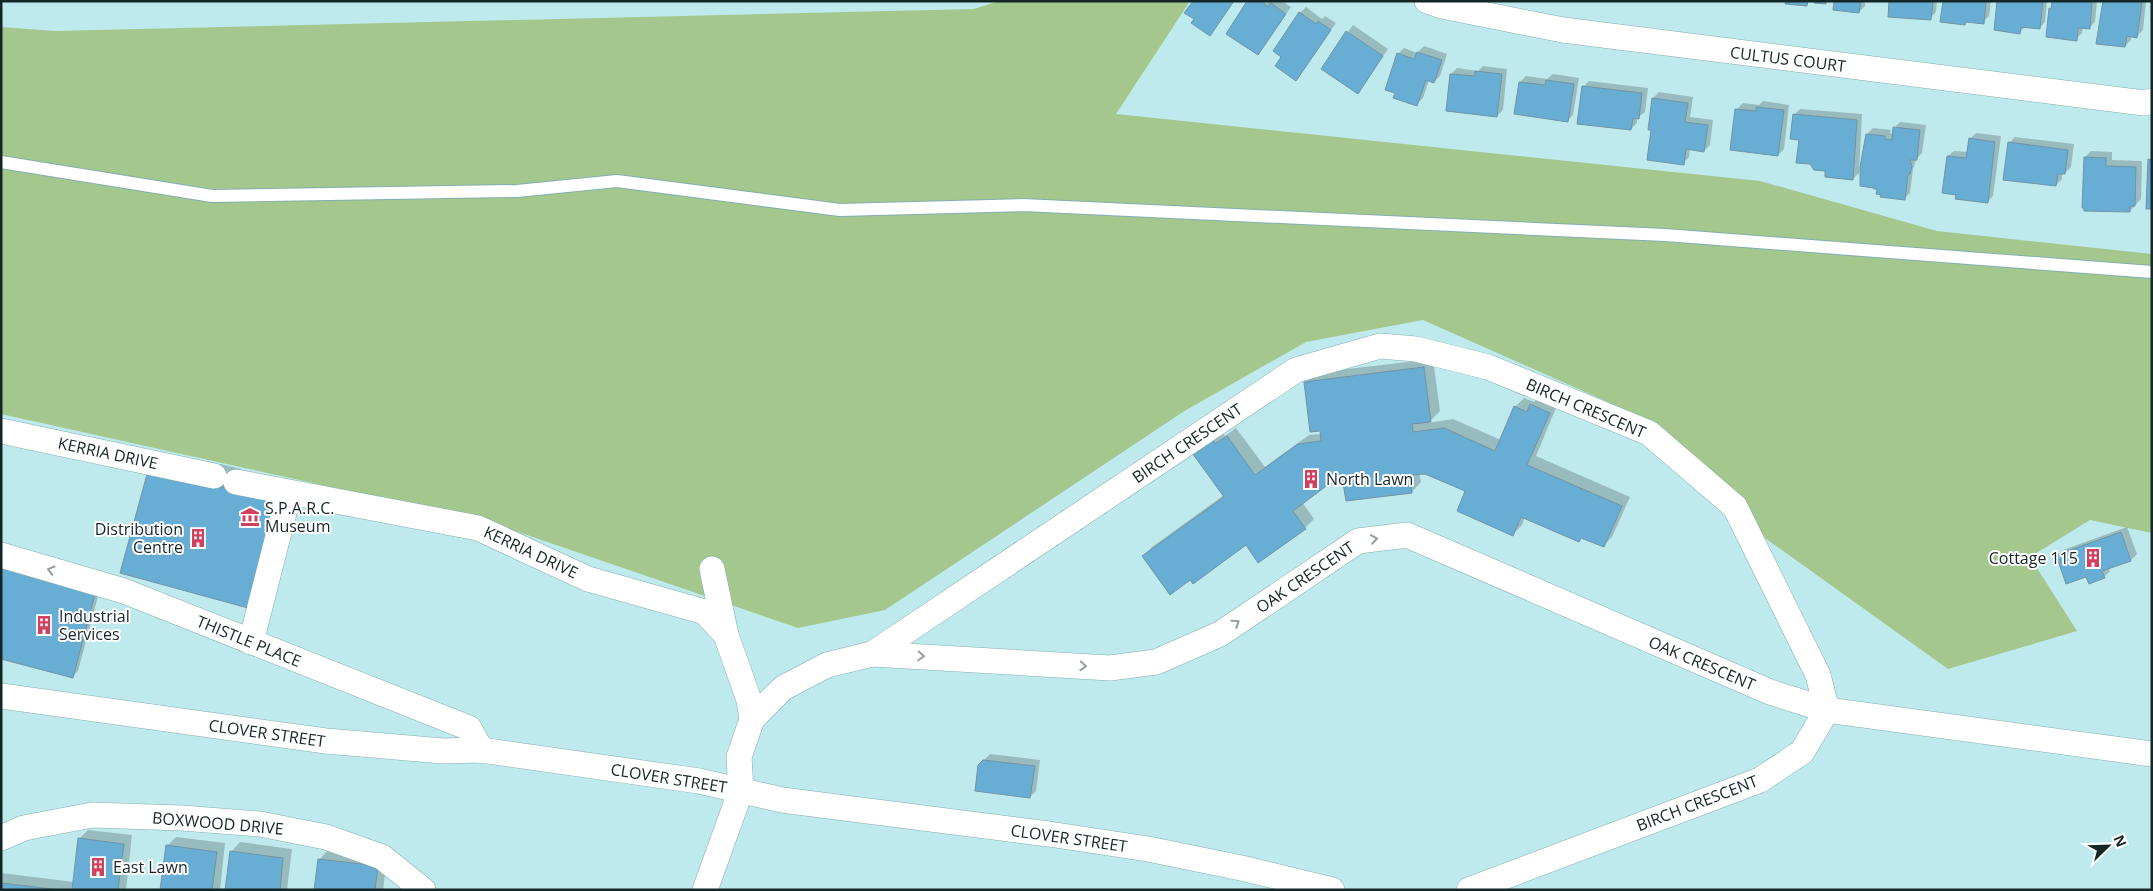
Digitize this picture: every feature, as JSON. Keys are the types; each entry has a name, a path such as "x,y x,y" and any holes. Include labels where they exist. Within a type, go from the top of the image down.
{"street":[{"name":"CULTUS COURT","path":"1427,1 1442,6 1563,30 2144,103 2152,101"},
{"name":"BIRCH CRESCENT","path":"872,654 1296,370 1380,346 1416,349 1488,367 1650,434 1735,507 1818,676 1827,710 1802,752 1760,780 1469,890"},
{"name":"KERRIA DRIVE","path":"1,431 289,493 478,528 588,579 705,612 726,635 749,700 752,719"},
{"path":"251,642 289,493"},
{"name":"OAK CRESCENT","path":"704,890 741,790 739,757 752,719 783,688 827,665 872,654 1110,668 1156,662 1220,634 1358,541 1407,535 1770,692 1827,710 2152,754"},
{"name":"THISTLE PLACE","path":"1,555 124,591 469,728 481,750"},
{"path":"712,569 726,635"},
{"name":"CLOVER STREET","path":"1,696 326,741 444,751 481,750 699,782 782,800 1049,834 1148,849 1246,868 1332,890"},
{"name":"BOXWOOD DRIVE","path":"1,838 24,828 92,815 182,818 260,824 326,837 382,857 422,890"}],"lane":[{"path":"1,162 212,196 517,191 617,181 840,210 1023,205 1645,234 2152,272"}],"green space":[{"path":"999,1 1190,1 1116,114 1760,181 1937,231 2152,254 2152,533 2090,520 2030,557 2077,631 1948,669 1765,538 1710,470 1628,411 1423,320 1306,342 1186,410 885,610 798,628 489,522 1,414 1,27 55,31 974,9"}],"building":[{"path":"1193,1 1234,1 1210,36 1191,23 1194,19 1184,13"},
{"path":"1247,1 1261,1 1268,7 1271,3 1286,14 1258,55 1226,34"},
{"path":"1786,1 1808,1 1807,6 1785,4"},
{"path":"1814,1 1826,1 1826,4 1814,3"},
{"path":"1834,1 1861,1 1859,13 1833,10"},
{"path":"1889,1 1933,1 1931,20 1888,17"},
{"path":"1943,1 1986,1 1984,24 1966,22 1965,25 1940,22"},
{"path":"1997,1 2043,1 2040,29 2021,27 2020,34 1994,30"},
{"path":"2052,1 2092,1 2090,29 2078,28 2077,41 2046,37 2049,8 2051,9"},
{"path":"2103,1 2142,1 2137,38 2127,36 2125,47 2096,44"},
{"path":"1299,12 1316,24 1318,21 1331,30 1296,81 1275,66 1281,57 1273,51"},
{"path":"1346,31 1383,56 1358,94 1321,69"},
{"path":"1417,52 1442,60 1434,83 1426,80 1417,106 1393,98 1395,93 1385,90 1397,53 1414,59"},
{"path":"1475,71 1502,74 1497,117 1446,111 1450,74 1475,76"},
{"path":"1546,80 1574,84 1568,122 1514,114 1519,82 1545,85"},
{"path":"1582,86 1642,93 1639,119 1633,118 1631,130 1577,124"},
{"path":"1652,98 1688,103 1685,122 1708,125 1704,152 1686,149 1684,165 1647,160 1651,130 1648,130"},
{"path":"1756,107 1784,110 1778,156 1730,150 1735,109 1756,111"},
{"path":"1793,114 1857,120 1853,180 1825,177 1825,171 1814,170 1810,164 1796,163 1799,140 1790,139"},
{"path":"1893,127 1920,130 1917,160 1910,160 1912,166 1908,175 1905,200 1880,197 1881,195 1876,194 1877,190 1860,186 1860,167 1866,134 1885,136 1885,139 1892,140"},
{"path":"1969,138 1995,142 1988,203 1955,199 1956,195 1942,193 1947,156 1966,158"},
{"path":"2008,142 2068,150 2065,174 2058,174 2056,186 2003,180"},
{"path":"2084,157 2106,158 2106,166 2136,167 2135,206 2130,206 2130,212 2084,211 2084,208 2082,208"},
{"path":"2148,159 2152,160 2152,209 2146,209"},
{"name":"North Lawn","path":"1424,367 1431,422 1412,424 1413,432 1444,428 1495,451 1514,406 1527,412 1530,404 1550,413 1527,465 1622,506 1604,547 1581,538 1579,542 1521,517 1513,536 1457,511 1465,491 1425,474 1410,475 1412,493 1346,501 1343,483 1329,484 1293,511 1306,529 1258,563 1246,545 1193,584 1190,580 1170,595 1142,556 1224,497 1190,450 1210,436 1215,444 1227,436 1255,475 1298,444 1321,441 1320,431 1310,432 1304,382"},
{"name":"Distribution Centre","path":"149,467 276,502 248,608 120,573"},
{"name":"Cottage 115","path":"2121,532 2131,561 2102,571 2105,578 2089,584 2086,577 2066,584 2056,555"},
{"name":"Industrial Services","path":"1,565 96,590 73,678 1,659"},
{"path":"983,760 1035,766 1030,798 975,791 978,765"},
{"name":"East Lawn","path":"78,838 124,844 118,890 72,890"},
{"name":"East Lawn","path":"166,845 217,852 212,890 160,890"},
{"name":"East Lawn","path":"230,851 283,858 280,890 225,890"},
{"path":"318,859 378,866 375,890 314,890"},
{"path":"1,883 61,890 1,890"}],"place":[{"name":"North Lawn","path":"1311,479"},
{"name":"S.P.A.R.C. Museum","path":"250,517"},
{"name":"Distribution Centre","path":"198,538"},
{"name":"Cottage 115","path":"2093,558"},
{"name":"Industrial Services","path":"44,625"},
{"name":"East Lawn","path":"98,867"}]}
